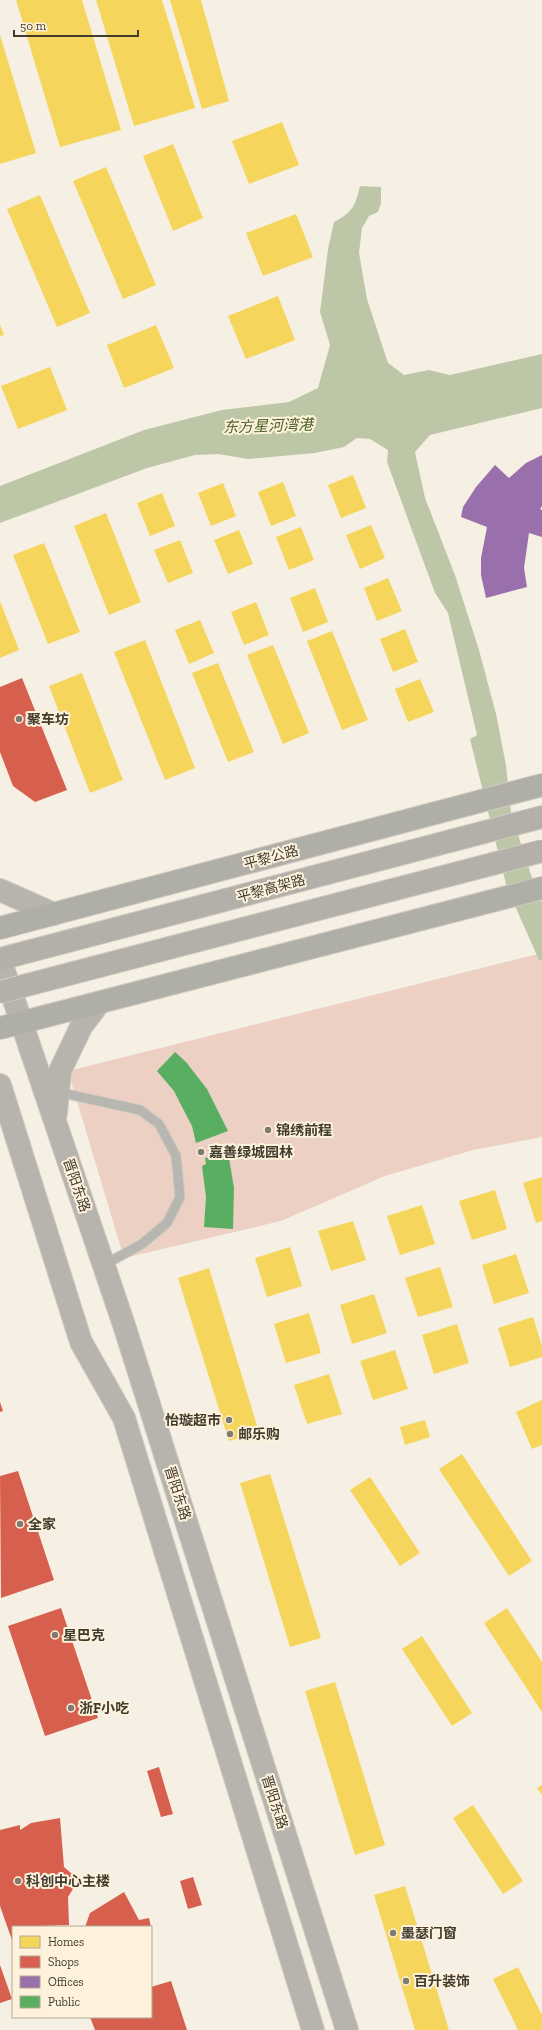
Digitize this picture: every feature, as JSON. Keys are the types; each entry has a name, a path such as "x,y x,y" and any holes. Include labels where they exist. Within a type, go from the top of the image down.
{"highway":[{"name":"平黎高架路","path":"0,959 542,817"},
{"path":"0,992 542,851"}],"main road":[{"name":"平黎公路","path":"0,928 532,788"},
{"path":"0,1028 22,1024 542,888"},
{"path":"0,890 54,914"},
{"name":"晋阳东路","path":"0,959 104,1265 347,2030"},
{"path":"55,1121 60,1071 81,1027 99,1004"},
{"name":"晋阳东路","path":"0,1085 6,1114 81,1342 124,1418 313,2030"}],"lane":[{"path":"58,1092 140,1110 159,1124 176,1156 180,1197 167,1223 142,1244 104,1265"}],"shaded area":[{"path":"542,953 542,1137 473,1150 385,1176 281,1221 124,1258 68,1071"}],"water":[{"name":"东方星河湾港","path":"360,186 381,187 381,203 378,212 369,216 362,228 359,253 367,299 388,363 404,375 429,370 450,375 542,354 542,408 430,435 415,452 425,498 455,575 479,650 496,714 506,765 511,813 530,872 542,903 542,960 539,960 507,888 470,739 477,735 448,613 435,593 387,462 388,450 370,439 357,438 344,447 315,453 248,459 218,454 195,455 147,468 0,523 0,486 144,430 222,410 289,402 318,388 330,345 320,312 328,249 334,222 345,215 355,204"}],"building: Homes":[{"path":"16,0 82,0 121,130 60,147"},
{"path":"96,0 162,0 195,108 134,126"},
{"path":"170,0 201,0 229,101 202,109"},
{"path":"0,35 36,153 0,164"},
{"path":"282,122 299,165 249,184 232,141"},
{"path":"173,144 203,218 173,231 143,156"},
{"path":"106,167 156,285 123,299 73,181"},
{"path":"40,195 90,313 57,327 7,209"},
{"path":"296,214 313,257 263,276 246,233"},
{"path":"278,296 295,340 246,359 228,316"},
{"path":"0,325 4,335 0,336"},
{"path":"156,325 174,368 124,388 107,345"},
{"path":"50,367 67,410 18,429 1,386"},
{"path":"353,475 366,508 341,518 328,485"},
{"path":"283,482 296,516 271,526 258,492"},
{"path":"223,483 236,516 211,526 198,493"},
{"path":"162,493 175,526 150,536 137,503"},
{"path":"106,513 141,602 109,615 74,526"},
{"path":"371,525 385,558 360,569 346,535"},
{"path":"301,527 314,560 289,570 276,537"},
{"path":"239,530 253,564 228,574 214,540"},
{"path":"180,540 193,573 168,583 154,550"},
{"path":"44,543 80,632 48,644 13,555"},
{"path":"388,578 402,611 377,621 364,588"},
{"path":"315,588 328,622 303,632 290,598"},
{"path":"0,601 19,650 0,658"},
{"path":"256,602 269,635 244,645 231,612"},
{"path":"200,620 214,653 189,664 175,630"},
{"path":"405,629 418,662 393,672 380,639"},
{"path":"332,631 368,720 342,730 307,641"},
{"path":"145,640 195,768 165,780 114,652"},
{"path":"273,645 309,733 283,744 247,655"},
{"path":"218,663 254,752 228,762 192,673"},
{"path":"82,673 123,780 90,793 49,686"},
{"path":"420,679 434,712 408,722 395,689"},
{"path":"542,1177 542,1221 536,1223 523,1183"},
{"path":"495,1190 507,1229 472,1240 459,1201"},
{"path":"422,1205 435,1244 400,1255 387,1216"},
{"path":"353,1221 366,1260 331,1271 318,1231"},
{"path":"290,1247 302,1286 267,1297 255,1258"},
{"path":"516,1254 529,1293 494,1304 482,1265"},
{"path":"440,1267 453,1307 418,1317 405,1278"},
{"path":"209,1268 259,1432 229,1441 178,1278"},
{"path":"374,1294 387,1333 352,1344 340,1305"},
{"path":"309,1313 321,1353 286,1363 274,1324"},
{"path":"533,1317 542,1346 542,1357 510,1367 498,1328"},
{"path":"457,1324 469,1363 434,1374 422,1335"},
{"path":"395,1350 408,1389 373,1400 360,1361"},
{"path":"329,1374 342,1414 307,1424 294,1385"},
{"path":"542,1400 542,1445 532,1449 516,1412"},
{"path":"425,1420 430,1437 405,1445 400,1427"},
{"path":"462,1454 532,1561 509,1576 439,1469"},
{"path":"270,1474 321,1638 290,1647 240,1483"},
{"path":"370,1477 420,1553 400,1566 350,1490"},
{"path":"507,1608 542,1662 542,1712 484,1623"},
{"path":"422,1636 472,1713 452,1726 402,1649"},
{"path":"335,1682 385,1845 355,1855 305,1691"},
{"path":"542,1785 542,1795 537,1788"},
{"path":"473,1805 523,1881 503,1894 453,1818"},
{"path":"405,1886 449,2030 415,2030 374,1895"},
{"path":"518,1967 542,2015 542,2030 518,2030 493,1979"}],"building: Shops":[{"name":"聚车坊","path":"22,678 67,790 35,802 13,786 0,752 0,687"},
{"path":"0,1402 3,1411 0,1412"},
{"path":"18,1471 54,1580 1,1598 0,1476"},
{"path":"61,1608 98,1718 45,1736 8,1626"},
{"path":"159,1767 173,1814 161,1817 147,1771"},
{"path":"60,1818 64,1867 72,1874 74,1881 73,1889 68,1897 69,1925 12,1926 12,1940 0,1906 0,1830 20,1825 20,1830 31,1823"},
{"path":"193,1877 202,1905 188,1909 180,1881"},
{"path":"124,1892 139,1920 149,1918 151,1926 85,1926 90,1913"},
{"path":"0,1965 12,1999 0,2003"},
{"path":"171,1981 187,2030 95,2030 90,2018 152,2018 152,1987"}],"building: Offices":[{"path":"542,455 542,506 540,509 542,510 542,537 529,533 524,568 527,587 486,598 481,575 481,558 487,527 461,517 463,507 476,487 495,465 509,478 526,463"}],"building: Public":[{"path":"175,1052 186,1062 207,1089 228,1131 196,1143 192,1126 174,1091 157,1071"},
{"path":"228,1152 234,1188 233,1229 204,1227 206,1197 202,1166 206,1164 205,1158"}],"place":[{"name":"聚车坊","path":"19,719"},
{"name":"锦绣前程","path":"268,1130"},
{"name":"嘉善绿城园林","path":"201,1152"},
{"name":"怡璇超市","path":"229,1420"},
{"name":"邮乐购","path":"230,1434"},
{"name":"全家","path":"20,1524"},
{"name":"星巴克","path":"55,1635"},
{"name":"浙F小吃","path":"71,1708"},
{"name":"科创中心主楼","path":"18,1881"},
{"name":"墨瑟门窗","path":"393,1933"},
{"name":"百升装饰","path":"406,1981"}]}
